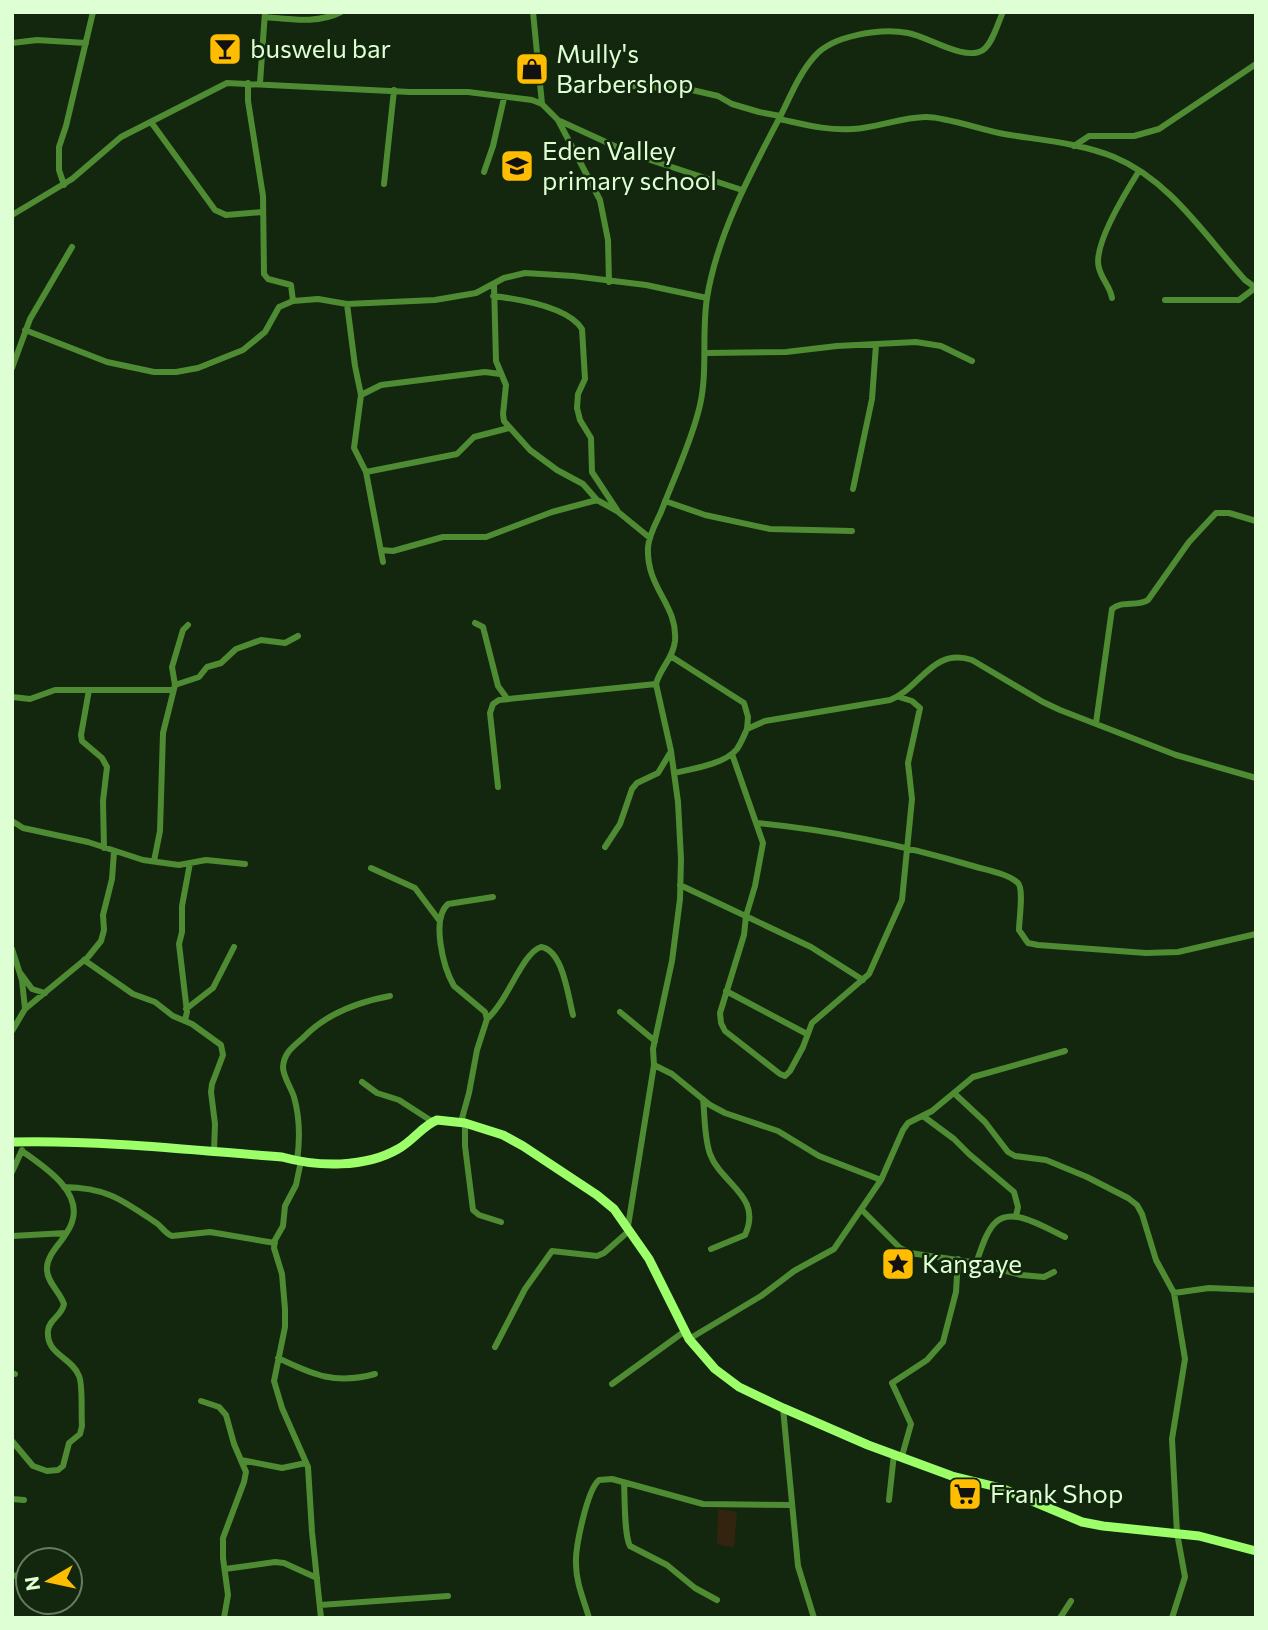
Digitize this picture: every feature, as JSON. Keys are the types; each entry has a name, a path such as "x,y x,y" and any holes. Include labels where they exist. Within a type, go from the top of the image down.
{"street":[{"path":"64,185 59,170 59,148 93,12"},
{"path":"260,83 265,14 310,20 341,12"},
{"path":"533,12 542,104"},
{"path":"495,1347 525,1289 552,1251 597,1256 604,1254 629,1228 654,1065 655,1041 672,961 681,859 671,751 656,684 658,676 672,657 675,626 671,611 652,579 649,564 650,538 698,415 704,387 707,298 742,190 806,67 815,55 830,44 856,35 895,32 925,38 941,47 977,52 987,46 1003,12"},
{"path":"12,43 37,40 86,43"},
{"path":"1074,146 1089,136 1134,136 1159,129 1256,64"},
{"path":"12,215 64,185 114,142 222,85 234,82 468,92 532,100 542,104 558,120 600,200 608,240 609,282"},
{"path":"248,83 248,101 261,184 264,274 268,279 291,285 293,301"},
{"path":"632,86 692,90 718,96 732,104 759,112 831,130 930,117 1074,146 1113,157 1139,171 1165,190 1255,288 1239,300 1165,300"},
{"path":"384,184 394,90"},
{"path":"484,172 504,98"},
{"path":"558,120 632,154 742,190"},
{"path":"151,122 215,211 226,215 262,212"},
{"path":"1112,299 1111,288 1098,266 1098,258 1112,218 1139,171"},
{"path":"12,368 25,330 72,247"},
{"path":"25,330 107,362 154,372 176,372 198,368 243,350 265,332 279,307 293,301 318,299 347,303 435,300 476,293 504,278 524,273 573,276 658,287 707,298"},
{"path":"494,284 496,361 506,385 503,414 509,428 530,450 557,470 583,484 597,500 617,511 650,538"},
{"path":"493,296 540,305 579,323 582,329 585,379 578,394 577,408 580,420 591,438 592,472 617,511"},
{"path":"347,303 361,395 355,448 366,472 383,562"},
{"path":"706,353 737,354 916,342 941,346 972,361"},
{"path":"853,489 872,400 876,345"},
{"path":"485,372 496,361"},
{"path":"361,395 381,385 485,372 500,374"},
{"path":"366,472 457,454 474,438 509,428"},
{"path":"381,550 393,551 443,537 486,537 597,500"},
{"path":"665,501 705,515 770,529 852,531"},
{"path":"1096,723 1112,609 1119,604 1142,604 1148,600 1189,542 1216,513 1229,513 1256,521"},
{"path":"475,624 483,628 498,686 506,697"},
{"path":"154,861 160,831 163,733 174,687 172,667 183,630 188,625"},
{"path":"12,697 30,699 54,690 174,687 199,677 207,667 221,663 242,647 264,639 285,643 298,636"},
{"path":"747,729 765,721 890,700 933,666 961,656 1043,702 1176,755 1256,778"},
{"path":"672,657 744,703 748,717 747,729 732,754 704,767 674,773"},
{"path":"498,787 490,713 493,704 506,697 656,684"},
{"path":"89,690 81,734 82,741 102,758 107,767 103,802 104,848"},
{"path":"732,754 758,822 763,843 744,935 720,1013 721,1023 725,1031 785,1076 790,1072 817,1018 863,981 874,967 902,900 912,799 908,763 920,708 912,701 898,696"},
{"path":"605,847 620,824 632,789 642,780 658,773 671,751"},
{"path":"12,821 23,828 154,861 179,865 206,860 245,864"},
{"path":"758,822 860,837 937,855 985,869 1017,883 1021,889 1019,930 1021,937 1028,943 1146,953 1178,952 1256,934"},
{"path":"12,1031 25,1009 92,953 104,935 103,915 112,879 114,852"},
{"path":"185,1020 179,944 182,906 190,863"},
{"path":"371,868 415,888 439,920"},
{"path":"680,885 811,947 863,981"},
{"path":"487,1018 485,1012 454,986 451,980 441,946 439,920 441,911 448,904 493,897"},
{"path":"186,1009 214,988 234,947"},
{"path":"501,1222 479,1215 474,1210 463,1123 477,1050 487,1018 504,1000 530,953 541,947 552,951 557,960 573,1015"},
{"path":"12,949 25,1009"},
{"path":"84,960 133,994 155,1002 173,1016 185,1020 217,1041 223,1049 212,1084 214,1151"},
{"path":"19,972 32,989 45,993"},
{"path":"726,991 807,1034"},
{"path":"321,1618 312,1532 310,1478 276,1390 275,1381 285,1327 285,1309 282,1274 275,1254 275,1243 281,1233 285,1206 296,1185 300,1143 297,1110 283,1068 288,1052 311,1028 328,1017 374,999 390,996"},
{"path":"620,1012 655,1041"},
{"path":"612,1384 687,1335 761,1297 794,1271 834,1249 881,1180 908,1123 955,1094 973,1077 1065,1051"},
{"path":"654,1065 672,1074 725,1113 778,1131 819,1156 881,1180"},
{"path":"362,1082 377,1093 399,1100 433,1122"},
{"path":"955,1094 985,1122 1008,1152 1016,1156 1046,1160 1087,1177 1138,1205 1156,1260 1174,1293 1183,1334 1185,1359 1172,1438 1177,1533 1185,1577 1172,1618"},
{"path":"703,1098 709,1152 723,1174 743,1194 748,1210 745,1235 711,1249"},
{"path":"923,1116 954,1139 1014,1192 1018,1207 1016,1216"},
{"path":"12,1142 24,1146 89,1143 214,1151 336,1164 386,1154 399,1148 433,1122 444,1120 489,1129 523,1146 614,1209 649,1259 687,1335 715,1369 739,1387 898,1455 952,1476 1000,1488 1082,1522 1177,1533 1256,1551"},
{"path":"12,1172 24,1146"},
{"path":"12,1441 33,1466 56,1471 63,1466 69,1443 82,1432 79,1376 54,1350 48,1337 49,1324 63,1311 64,1304 48,1275 47,1267 74,1220 74,1210 64,1187 24,1146"},
{"path":"64,1187 89,1188 115,1196 157,1222 172,1236 202,1231 275,1243"},
{"path":"862,1210 900,1248 910,1253 958,1259 1032,1276 1044,1277 1054,1272"},
{"path":"976,1263 993,1224 1004,1217 1016,1216 1065,1237"},
{"path":"12,1236 66,1233"},
{"path":"890,1500 898,1455 911,1424 892,1383 927,1360 943,1342 956,1292 958,1259"},
{"path":"1174,1293 1209,1288 1256,1290"},
{"path":"278,1358 309,1373 334,1380 375,1374"},
{"path":"201,1401 219,1407 226,1415 246,1472 223,1538 228,1595 224,1618"},
{"path":"783,1408 798,1566 814,1618"},
{"path":"241,1460 282,1468 306,1463"},
{"path":"589,1618 580,1591 576,1551 592,1490 595,1483 602,1479 612,1479 703,1504 791,1505"},
{"path":"624,1483 627,1512 625,1532 630,1546 662,1562 695,1588 718,1600"},
{"path":"12,1499 24,1500"},
{"path":"225,1569 275,1562 284,1563 317,1578"},
{"path":"320,1605 448,1596"},
{"path":"1060,1618 1071,1601"}],"shaded area":[{"path":"718,1509 737,1512 734,1548 717,1544"}],"place":[{"name":"buswelu bar","path":"225,49"},
{"name":"Mully's Barbershop","path":"532,69"},
{"name":"Eden Valley primary school","path":"517,166"},
{"name":"Kangaye","path":"898,1264"},
{"name":"Frank Shop","path":"965,1494"}]}
